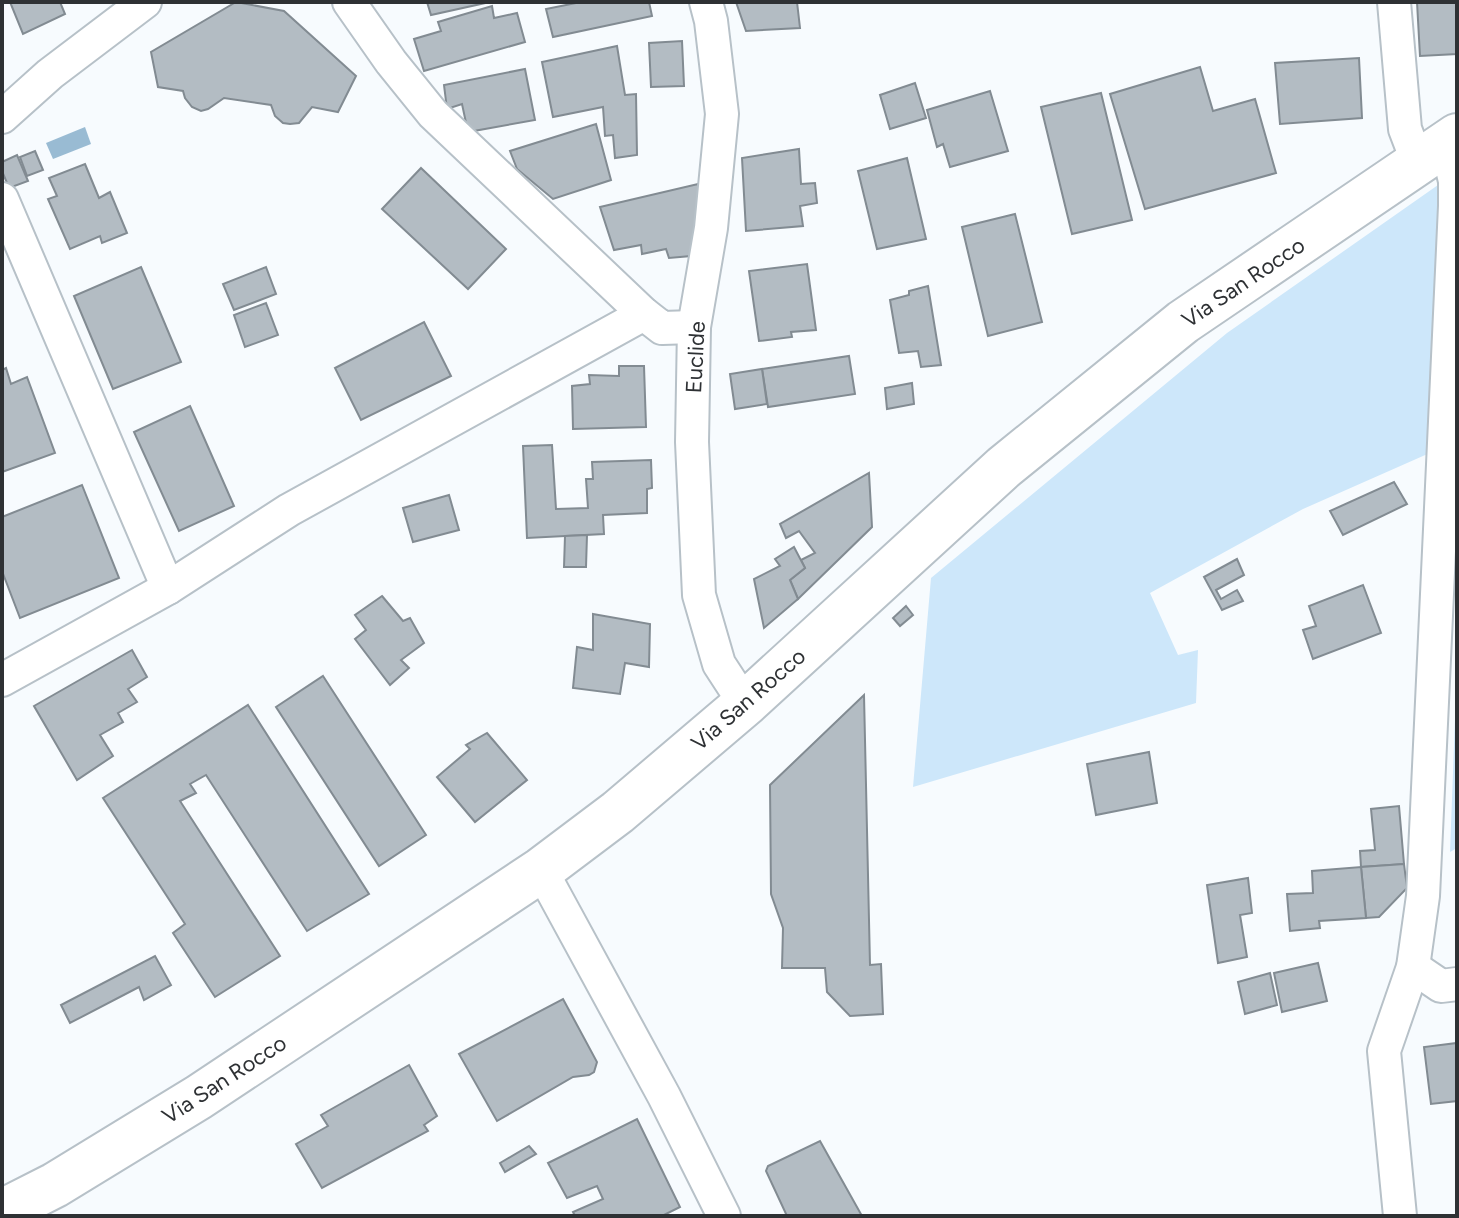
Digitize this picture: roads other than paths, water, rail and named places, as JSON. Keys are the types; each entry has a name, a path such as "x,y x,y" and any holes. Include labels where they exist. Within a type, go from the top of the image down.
{"street":[{"path":"2,117 50,74 145,2"},
{"path":"349,2 433,114 644,314 662,328 694,327"},
{"name":"Euclide","path":"706,2 722,114 711,228 694,327 692,442 699,595 719,664 745,704"},
{"path":"1394,2 1405,129 1446,144 1455,181 1423,896 1413,967 1384,1051 1400,1216"},
{"name":"Via San Rocco","path":"2,1212 55,1185 199,1097 541,870 618,812 745,704 1004,467 1183,322 1446,144"},
{"path":"2,199 168,588"},
{"path":"2,680 168,588 289,510 644,314"},
{"path":"541,870 664,1096 724,1216"},
{"path":"1413,967 1441,986 1457,984"}]}
